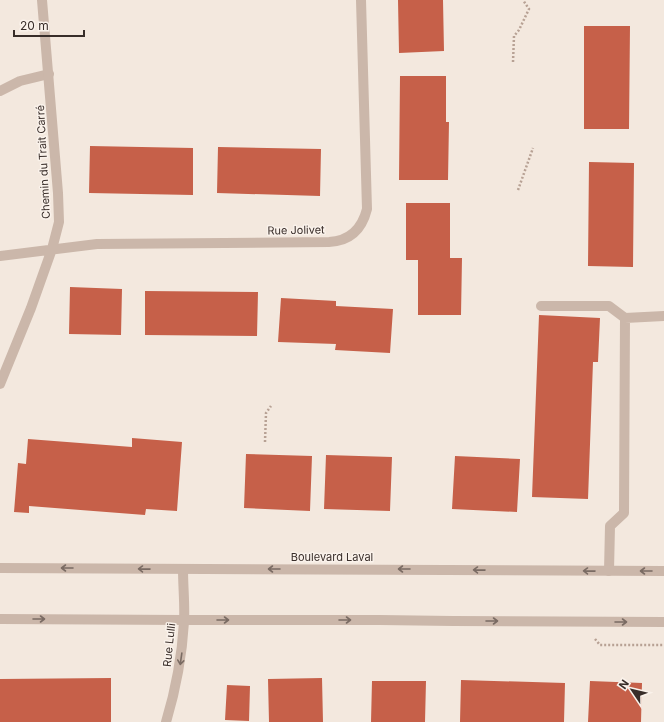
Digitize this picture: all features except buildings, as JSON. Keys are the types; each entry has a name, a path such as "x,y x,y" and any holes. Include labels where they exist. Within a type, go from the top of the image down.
{"street":[{"name":"Chemin du Trait Carré","path":"0,384 38,290 52,249 59,222 49,74 42,0"},
{"name":"Rue Jolivet","path":"0,256 97,244 336,242 354,232 363,222 367,209 361,0"},
{"path":"0,91 20,81 49,74"},
{"path":"541,306 609,306 625,318 664,316"},
{"path":"609,571 610,526 624,513 625,318"},
{"name":"Boulevard Laval","path":"0,568 664,571"},
{"name":"Rue Lulli","path":"166,722 181,659 184,620 183,569"},
{"path":"0,619 664,622"}],"path":[{"path":"513,62 514,36 519,30 529,9 523,0"},
{"path":"518,190 533,148"},
{"path":"265,442 266,413 271,406"},
{"path":"600,645 664,645"}]}
